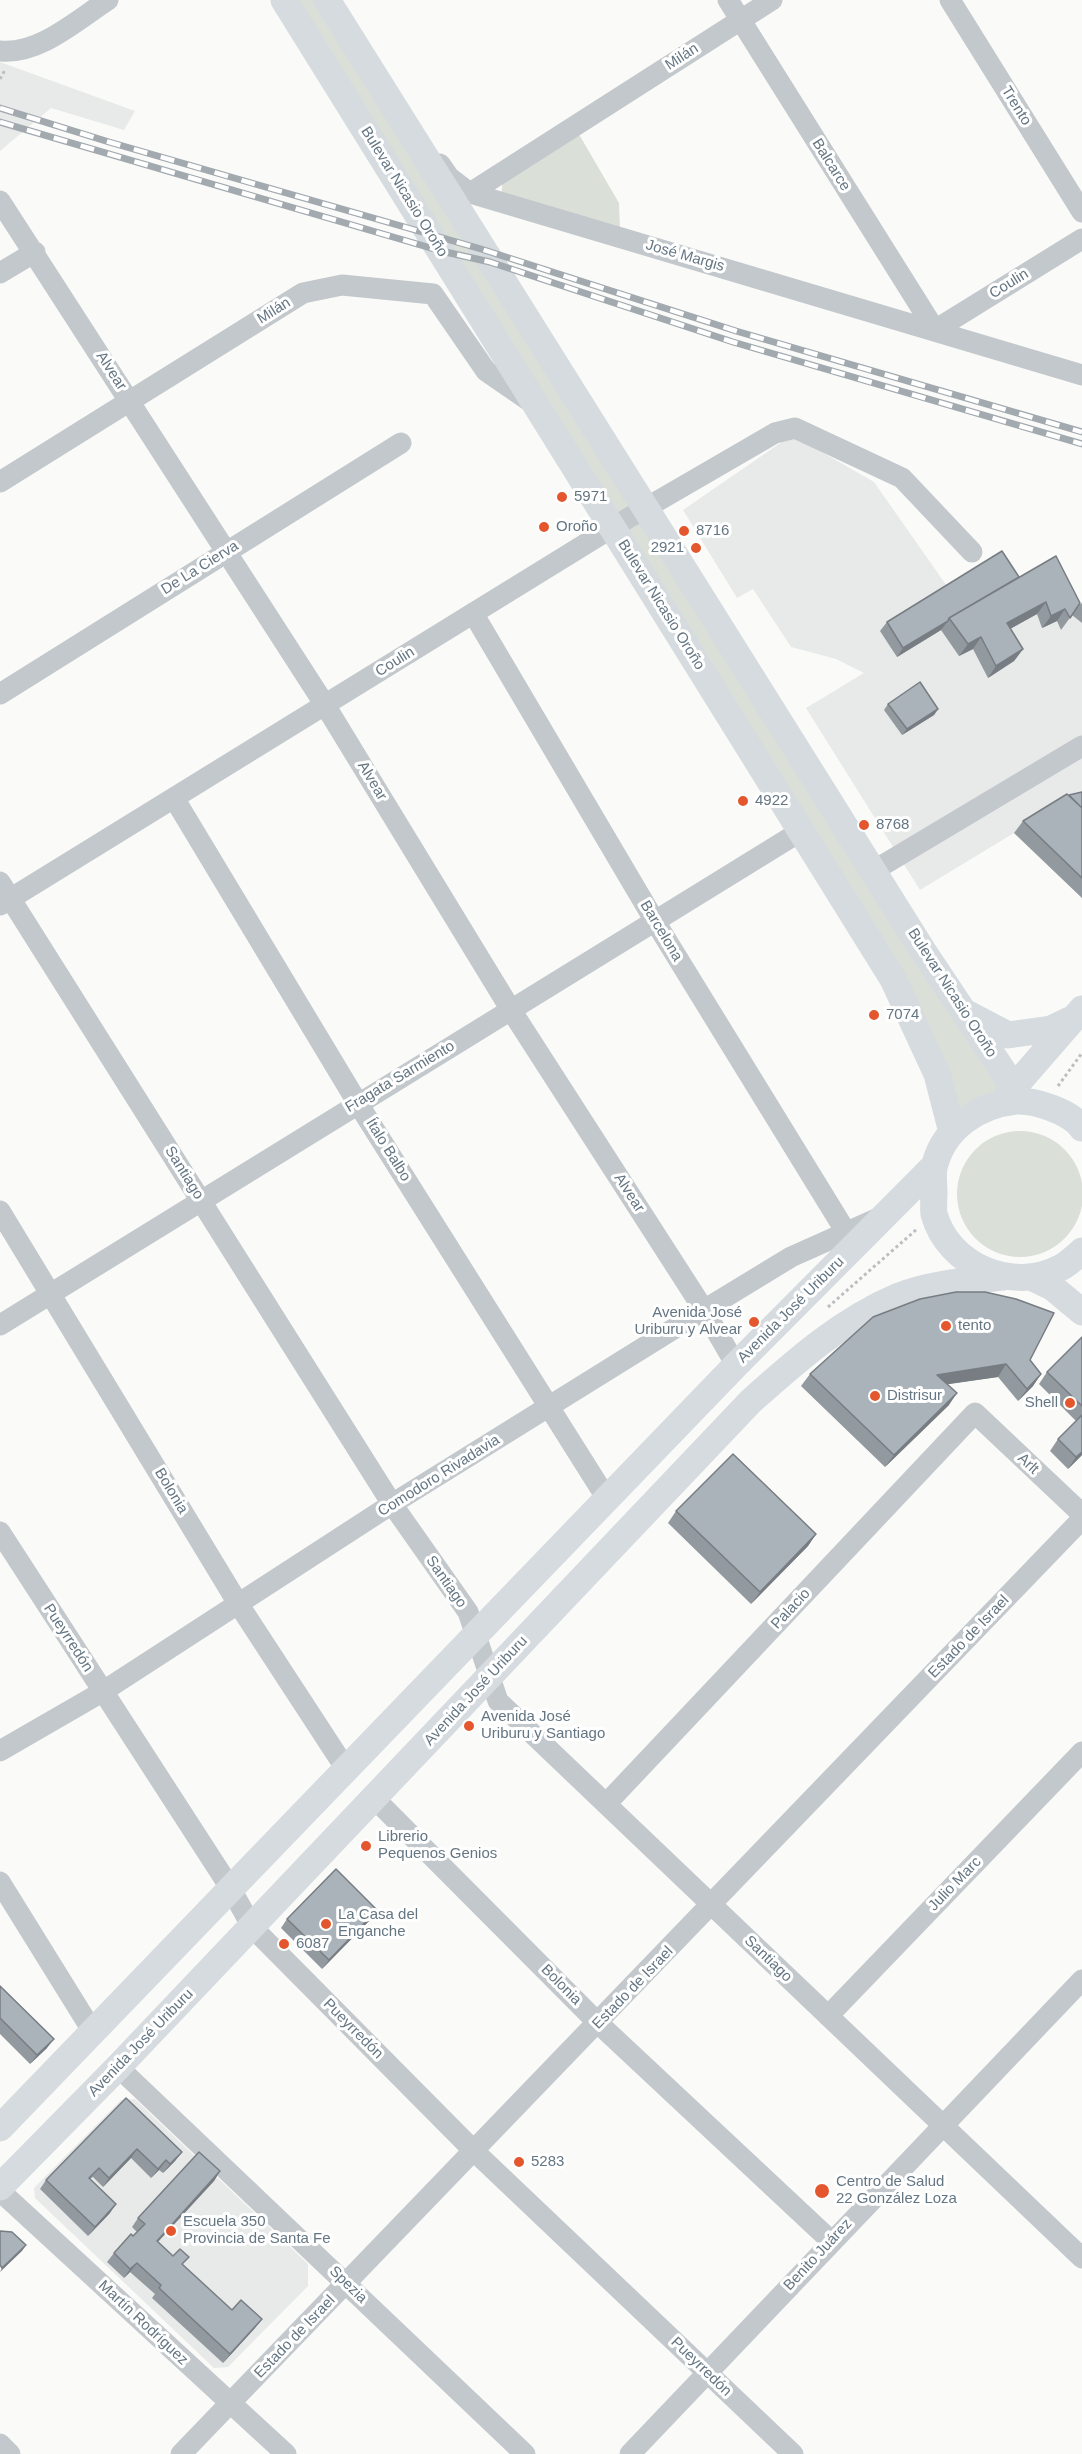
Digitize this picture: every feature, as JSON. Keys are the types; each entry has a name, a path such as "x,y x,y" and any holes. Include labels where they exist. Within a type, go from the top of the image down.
{"main road":[{"name":"Bulevar Nicasio Oroño","path":"284,0 893,979 937,1074 952,1132"},
{"name":"Bulevar Nicasio Oroño","path":"327,0 873,871 1021,1099"},
{"path":"962,1011 1008,1035 1051,1029 1078,1014"},
{"path":"1021,1099 1078,1014"},
{"path":"1082,1128 1021,1099 980,1110 952,1132 934,1166 934,1214 949,1243 972,1265 1003,1277 1031,1277 1060,1268 1082,1251"},
{"name":"Avenida José Uriburu","path":"0,2128 608,1499 736,1365 851,1239 884,1215 934,1166"},
{"name":"Avenida José Uriburu","path":"0,2187 252,1927 751,1401 819,1342 855,1318 901,1296 938,1285 1003,1277"},
{"path":"1031,1277 1052,1287 1082,1312"}],"street":[{"path":"0,51 14,52 34,46 108,0"},
{"name":"Balcarce","path":"728,0 935,330"},
{"name":"Milán","path":"470,193 772,0"},
{"name":"Trento","path":"950,0 1082,212"},
{"name":"José Margis","path":"354,44 381,70 449,177 470,193 1082,375"},
{"name":"Alvear","path":"0,201 325,705 511,1010 704,1310 736,1365"},
{"name":"Coulin","path":"935,330 1082,239"},
{"path":"0,273 35,252"},
{"name":"Milán","path":"0,482 303,293 342,285 433,294 486,371 538,407"},
{"name":"Coulin","path":"3,896 174,798 613,527 775,433 795,428 902,478 972,552"},
{"name":"De La Cierva","path":"0,694 401,442"},
{"name":"Barcelona","path":"473,613 656,923 851,1239"},
{"path":"873,871 1082,746"},
{"name":"Ítalo Balbo","path":"174,798 357,1102 608,1499"},
{"name":"Fragata Sarmiento","path":"0,1325 357,1102 656,923 801,831"},
{"name":"Santiago","path":"3,896 201,1199 392,1504 468,1612 474,1636 498,1701 943,2125 1079,2250"},
{"name":"Bolonia","path":"0,1211 52,1293 239,1605 346,1769"},
{"name":"Comodoro Rivadavia","path":"0,1751 102,1692 392,1504 791,1257 851,1239"},
{"name":"Arlt","path":"975,1413 1078,1502"},
{"name":"Palacio","path":"606,1804 975,1413"},
{"name":"Estado de Israel","path":"181,2454 712,1906 1082,1519"},
{"name":"Pueyrredón","path":"0,1532 231,1889 252,1927 474,2151 793,2454"},
{"name":"Julio Marc","path":"828,2016 1082,1752"},
{"name":"Bolonia","path":"374,1798 598,2023 831,2241"},
{"path":"0,1882 93,2032"},
{"name":"Benito Juárez","path":"630,2454 1082,1980"},
{"name":"Spezia","path":"118,2067 525,2454"},
{"name":"Martín Rodríguez","path":"0,2192 286,2454"},
{"path":"0,2444 10,2454"}],"path":[{"path":"1021,1099 1082,1053"}],"shaded area":[{"path":"284,0 327,0 1013,1087 965,1120"},
{"path":"0,62 135,111 124,130 51,108 0,151"},
{"path":"577,131 619,203 620,231 501,197 503,179"},
{"path":"792,435 874,482 949,589 1012,586 1072,615 1082,607 1082,898 1014,833 920,890 806,708 864,673 836,659 791,647 753,589 737,598 683,510"},
{"path":"1020,1131 1044,1136 1065,1149 1078,1170 1083,1194 1078,1218 1065,1239 1044,1252 1020,1257 996,1252 975,1239 962,1218 957,1194 962,1170 975,1149 996,1136"},
{"name":"Escuela 350 Provincia de Santa Fe","path":"135,2099 308,2264 308,2286 228,2367 214,2368 35,2198 34,2188 121,2100"}],"building":[{"path":"1002,551 1019,577 903,648 887,622"},
{"path":"1056,556 1080,603 1070,618 1065,609 1051,616 1046,602 1007,623 1023,649 996,666 981,637 968,644 949,618"},
{"path":"920,682 938,709 907,729 888,704"},
{"path":"1082,792 1082,808 1069,795"},
{"path":"1067,794 1082,808 1082,878 1023,821"},
{"path":"956,1292 985,1292 1016,1299 1054,1313 1030,1360 1041,1374 1027,1389 1006,1364 937,1375 957,1393 894,1455 810,1374 873,1317 920,1299"},
{"path":"1082,1337 1082,1406 1047,1372"},
{"path":"1082,1415 1082,1452 1076,1457 1058,1439"},
{"path":"733,1454 816,1534 760,1592 676,1511"},
{"name":"La Casa del Enganche","path":"336,1869 377,1910 329,1960 287,1919"},
{"path":"0,1986 54,2039 37,2055 0,2018"},
{"path":"126,2098 182,2152 170,2164 166,2160 158,2169 137,2149 109,2178 99,2168 89,2178 116,2204 95,2227 46,2180"},
{"path":"199,2152 220,2171 157,2241 173,2256 180,2249 189,2257 182,2264 232,2310 241,2300 262,2319 230,2354 159,2288 161,2285 137,2263 130,2269 114,2253 131,2234 133,2236 145,2224 138,2218"},
{"path":"0,2231 12,2232 26,2245 2,2268 0,2265"}],"railway":[{"path":"0,108 109,142 481,249 736,331 1082,432"},
{"path":"0,122 441,251 490,262 733,342 1082,444"}],"place":[{"name":"5971","path":"562,497"},
{"name":"Oroño","path":"544,527"},
{"name":"8716","path":"684,531"},
{"name":"2921","path":"696,548"},
{"name":"4922","path":"743,801"},
{"name":"8768","path":"864,825"},
{"name":"7074","path":"874,1015"},
{"name":"Avenida José Uriburu y Alvear","path":"754,1322"},
{"name":"tento","path":"946,1326"},
{"name":"Distrisur","path":"875,1396"},
{"name":"Shell","path":"1070,1403"},
{"name":"Avenida José Uriburu y Santiago","path":"469,1726"},
{"name":"Librerio Pequenos Genios","path":"366,1846"},
{"name":"La Casa del Enganche","path":"326,1924"},
{"name":"6087","path":"284,1944"},
{"name":"5283","path":"519,2162"},
{"name":"Centro de Salud 22 González Loza","path":"822,2191"},
{"name":"Escuela 350 Provincia de Santa Fe","path":"171,2231"}]}
